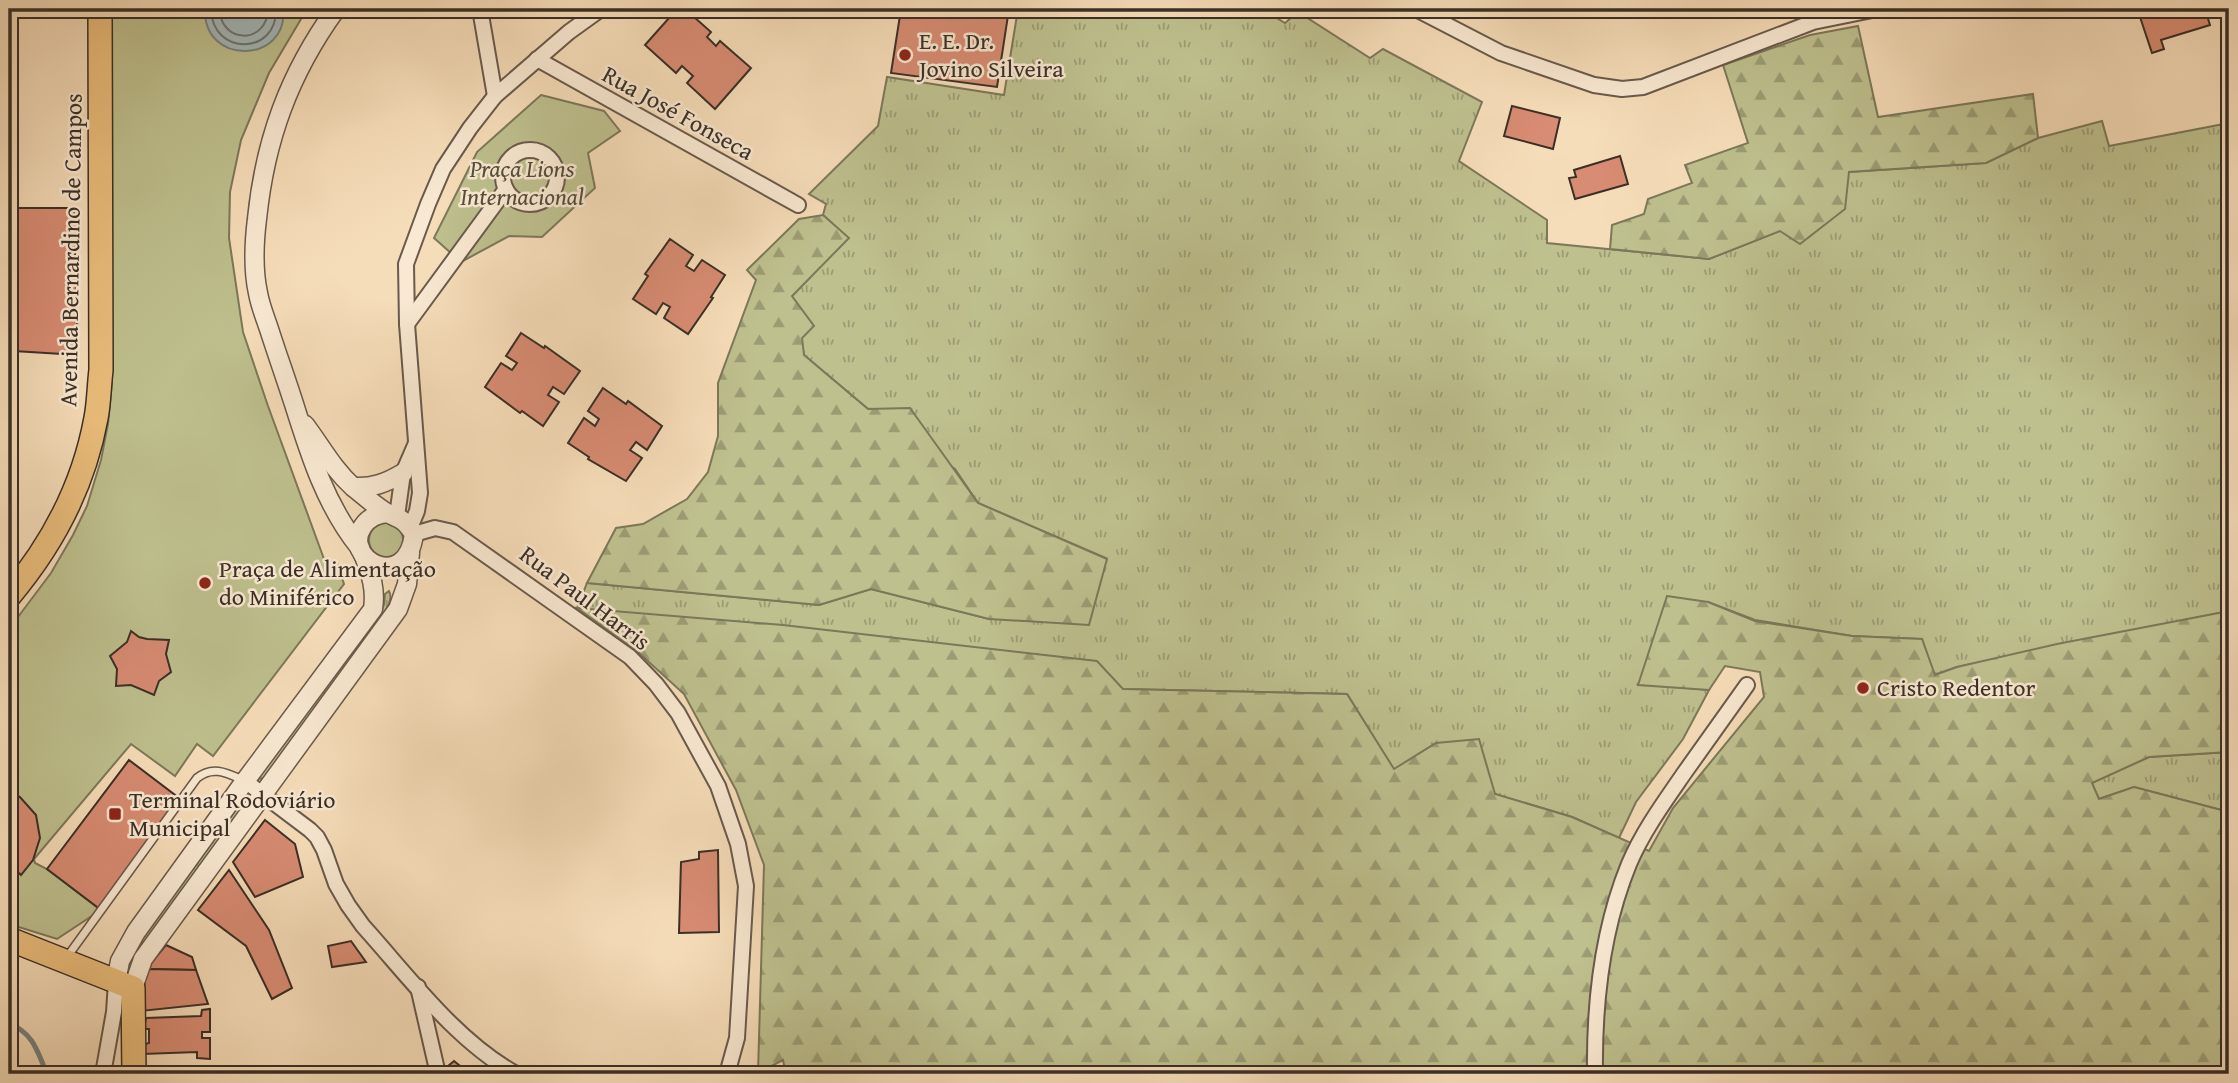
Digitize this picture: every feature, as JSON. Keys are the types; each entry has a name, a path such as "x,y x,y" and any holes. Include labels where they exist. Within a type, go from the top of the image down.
{"main road":[{"name":"Avenida Bernardino de Campos","path":"9,596 55,529 75,491 87,458 96,418 101,370 100,9"},
{"path":"9,939 125,985 134,1074"}],"street":[{"path":"336,9 288,91 271,137 260,187 254,244 257,293 306,445 336,514 370,562 388,568 405,560 410,553"},
{"path":"480,9 495,96"},
{"path":"569,32 590,9"},
{"path":"125,985 120,961 136,932 373,609 373,580 362,552 360,531 371,518 402,523 417,511 420,493 407,324 406,264 443,169 495,96 569,32 601,9"},
{"path":"1416,9 1501,52 1594,85 1622,89 1643,87 1813,22 1877,9"},
{"name":"Rua José Fonseca","path":"537,60 798,205"},
{"path":"407,324 506,189"},
{"path":"297,414 332,463 354,487 402,523"},
{"path":"103,1074 114,1012 125,985 398,609 407,584 410,553 402,523 403,473 417,442"},
{"path":"354,487 368,488 379,485 403,473"},
{"name":"Rua Paul Harris","path":"402,523 453,531 630,657 656,684 678,713 718,786 738,844 746,886 737,1038 727,1074"},
{"path":"1594,1074 1594,1025 1607,936 1630,863 1670,793 1747,685"},
{"path":"245,781 317,837 336,884 363,926 471,1044 516,1074"},
{"path":"418,987 438,1074"}],"lane":[{"path":"64,961 197,778 213,770 245,781"}],"green space":[{"path":"111,9 307,9 269,73 241,140 230,192 229,238 243,332 324,559 337,563 344,584 213,756 197,744 175,776 131,744 34,859 35,863 101,910 57,939 9,924 9,629 51,573 73,535 87,506 101,460 108,424 112,382"},
{"path":"1018,9 1262,9 1285,23 1298,12 1370,58 1383,49 1482,102 1459,161 1547,220 1547,243 1709,259 1780,231 1848,172 1986,163 2038,138 2102,121 2109,146 2229,123 2229,611 1957,667 1934,675 1922,639 1852,636 1755,620 1708,602 1638,684 1709,690 1683,739 1636,802 1619,838 1572,817 1495,794 1436,743 1394,770 1347,694 1122,689 577,608 587,583 819,605 871,589 989,619 1106,558 978,503 955,469 868,409 804,355 792,296 848,238 823,215 826,204 809,194 878,126 887,77 1004,95"},
{"path":"1858,26 1878,117 2033,94 2038,138 1986,163 1849,172 1845,209 1800,244 1780,231 1709,259 1610,249 1612,225 1644,214 1648,199 1692,183 1685,165 1748,143 1723,65 1810,35"},
{"name":"Praça Lions Internacional","path":"541,95 604,111 620,131 588,153 595,188 542,237 509,236 461,262 434,238 477,152"},
{"path":"823,215 849,238 792,296 814,326 802,338 804,355 868,409 910,408 978,503 1107,559 1089,625 989,619 871,589 819,605 587,583 616,528 643,524 687,499 708,472 718,436 718,383 756,280 747,270 799,219"},
{"path":"386,523 398,528 403,540 398,552 386,557 374,552 369,540 374,528"},
{"path":"389,591 390,599 384,613 264,778 260,779 258,777 380,611 384,605 385,594"},
{"path":"1667,596 1708,602 1755,621 1852,636 1922,639 1935,675 1957,667 2057,644 2229,611 2229,752 2149,757 2092,783 2099,799 2134,787 2229,812 2229,1074 786,1074 783,1060 758,1073 764,865 736,790 684,694 638,652 577,608 783,625 1097,661 1123,689 1347,694 1394,769 1436,743 1479,739 1495,794 1572,817 1649,851 1673,808 1764,697 1760,672 1725,666 1709,690 1638,685"},
{"path":"2229,752 2229,812 2134,787 2099,799 2091,783 2149,757"},
{"path":"245,797 249,801 145,944 142,944 142,938"}],"water":[{"path":"205,9 283,9 281,27 273,40 260,48 246,51 230,49 217,41 208,28"}],"building":[{"path":"677,9 685,9 711,32 707,37 716,46 720,41 751,68 715,109 687,83 693,76 682,66 676,73 645,45"},
{"path":"901,9 1009,9 997,87 891,73"},
{"path":"2165,9 2205,9 2210,25 2161,40 2164,49 2152,53 2140,17"},
{"path":"1512,106 1560,118 1553,149 1504,136"},
{"path":"1620,156 1628,184 1575,199 1569,178 1576,177 1574,170"},
{"path":"9,208 74,208 78,355 14,351 9,316"},
{"path":"670,239 693,255 686,266 694,271 702,260 725,275 688,334 664,318 670,307 663,303 656,314 633,299 648,276 645,274"},
{"path":"521,333 580,371 564,394 553,387 548,395 559,402 543,426 485,387 501,363 512,370 517,363 506,356"},
{"path":"603,388 626,404 628,401 662,426 647,450 636,442 630,450 642,458 626,481 588,459 589,457 568,443 584,418 595,426 599,419 588,411"},
{"path":"131,631 147,639 169,640 166,654 171,672 159,681 154,695 131,685 116,686 117,669 110,656 127,642"},
{"path":"129,760 183,801 101,910 47,869"},
{"path":"9,791 20,797 36,815 40,838 33,860 21,875 9,864"},
{"path":"265,820 295,844 303,877 255,897 233,862"},
{"path":"718,850 719,932 679,933 681,862 699,859 699,852"},
{"path":"229,870 269,930 292,988 272,999 246,946 198,910"},
{"path":"351,941 366,962 332,967 328,946"},
{"path":"166,945 192,957 196,970 146,969"},
{"path":"146,969 196,970 208,1004 141,1011"},
{"path":"210,1009 210,1032 202,1032 202,1038 210,1038 210,1059 197,1058 197,1052 143,1054 141,1045 149,1043 149,1029 144,1029 146,1018 201,1016 202,1010"},
{"path":"454,1061 470,1074 443,1074 442,1071"}],"waterway":[{"path":"9,1023 29,1038 47,1074"}],"place":[{"name":"E. E. Dr. Jovino Silveira","path":"905,55"},
{"name":"Praça de Alimentação do Miniférico","path":"205,583"},
{"name":"Cristo Redentor","path":"1863,688"},
{"name":"Terminal Rodoviário Municipal","path":"115,814"}]}
